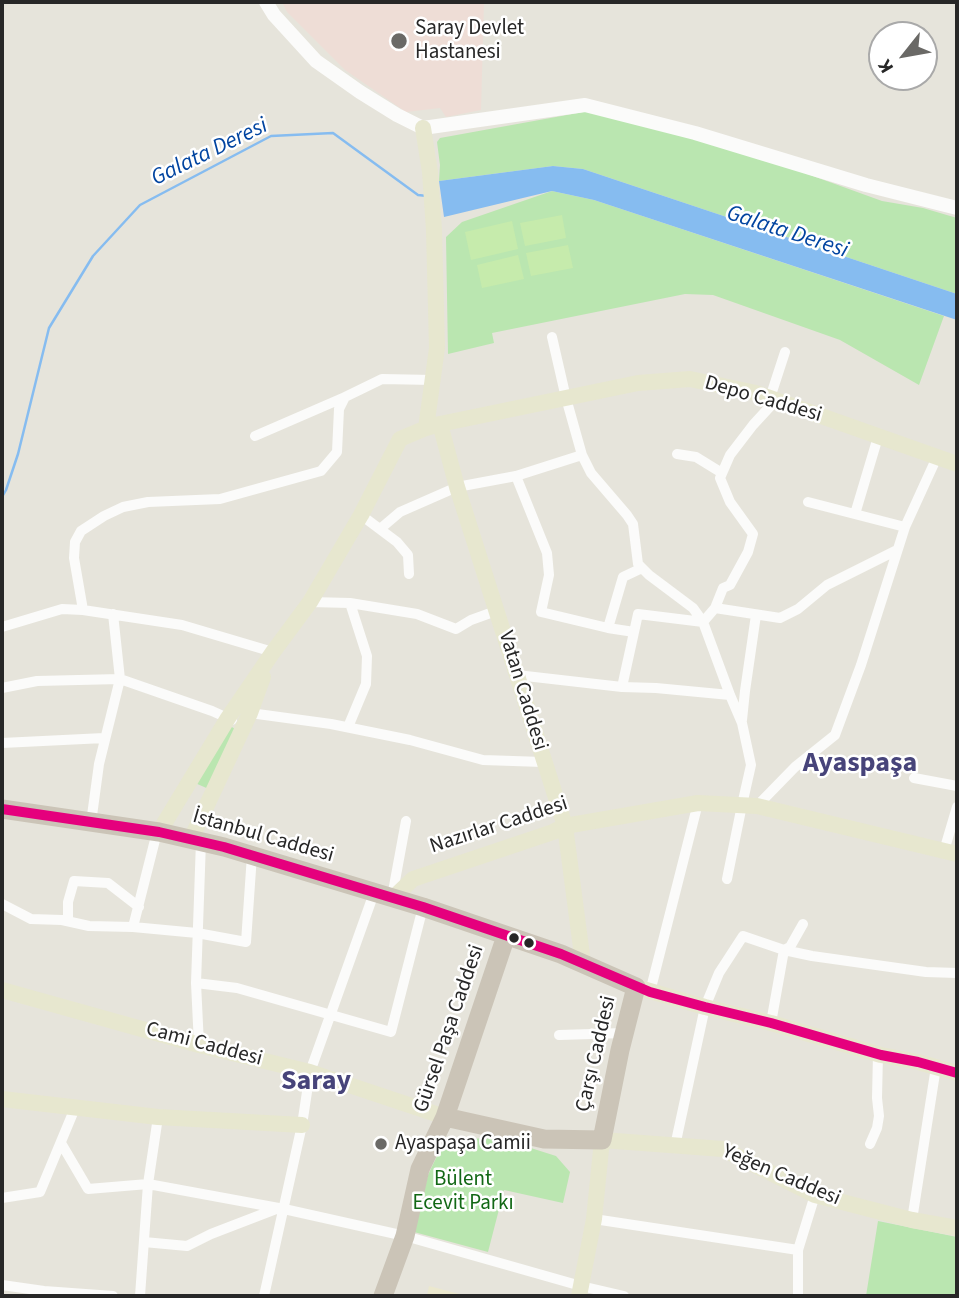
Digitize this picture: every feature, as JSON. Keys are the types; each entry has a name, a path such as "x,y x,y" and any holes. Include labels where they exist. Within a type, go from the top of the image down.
{"highway":[{"name":"İstanbul Caddesi","path":"2,809 196,840 422,907 506,936"},
{"path":"506,936 561,954 643,990"},
{"name":"Gürsel Paşa Caddesi","path":"383,1296 405,1236 420,1170 445,1117 506,936"},
{"name":"Çarşı Caddesi","path":"445,1117 544,1139 602,1140 624,1033 643,990"}],"main road":[{"name":"Vatan Caddesi","path":"423,128 433,210 437,348 433,380 433,426 457,486 565,826 583,963"},
{"name":"Depo Caddesi","path":"272,652 310,602 361,515 400,439 433,426 638,383 690,379 756,393 957,464"},
{"path":"158,832 272,652"},
{"path":"196,840 272,652"},
{"name":"Nazırlar Caddesi","path":"383,896 414,878 565,826 698,803 749,805 951,853"},
{"name":"Cami Caddesi","path":"2,990 199,1045 310,1072 445,1117"},
{"path":"643,990 957,1073"},
{"path":"2,1100 158,1117 302,1125"},
{"path":"580,1291 594,1219 602,1140"},
{"name":"Yeğen Caddesi","path":"602,1140 723,1149 815,1195 912,1220 957,1228"}],"street":[{"path":"266,2 274,15 316,61 360,92 423,128 585,105 695,133 866,185 957,208"},
{"path":"552,337 582,455 591,473 633,524 638,564 694,608 703,622 742,723 751,765 749,805 727,880"},
{"path":"703,622 715,608 723,588 730,585 748,552 752,534 730,502 720,478 730,455 773,399 785,352"},
{"path":"254,436 382,379 433,380"},
{"path":"83,610 74,558 75,542 81,531 123,507 148,502 219,499 321,471 337,452 339,409 345,397"},
{"path":"856,514 878,437"},
{"path":"677,454 696,457 722,472"},
{"path":"380,529 400,512 457,486 516,476 582,455"},
{"path":"749,805 835,735 861,665 905,527 937,457"},
{"path":"516,476 547,554 550,575 541,612 634,632"},
{"path":"808,502 905,527"},
{"path":"361,515 397,542 408,555 409,574"},
{"path":"715,608 780,618 797,609 827,585 897,551"},
{"path":"608,628 623,577 642,568"},
{"path":"310,602 350,603 416,614 456,629 496,611"},
{"path":"348,727 366,684 367,656 350,603"},
{"path":"2,627 62,610 83,610 182,625 272,652"},
{"path":"90,823 104,738 120,679 113,614"},
{"path":"622,687 638,614 703,622"},
{"path":"742,723 756,615"},
{"path":"517,675 622,687 730,695"},
{"path":"2,688 37,681 120,679 228,718 348,727 483,760 543,762"},
{"path":"2,743 104,738"},
{"path":"914,778 957,786"},
{"path":"643,990 698,803"},
{"path":"951,853 957,807"},
{"path":"264,1296 281,1208 302,1125 310,1072 329,1015 383,896 406,821"},
{"path":"133,927 158,832"},
{"path":"196,840 199,1045"},
{"path":"2,904 30,919 197,933 246,942 252,855"},
{"path":"68,921 68,902 74,881 108,883 139,907"},
{"path":"196,983 237,988 391,1032 422,907"},
{"path":"784,950 790,947 803,924"},
{"path":"676,1146 705,1007 719,973 743,936 812,956 957,973"},
{"path":"771,1023 784,950"},
{"path":"559,1035 624,1033"},
{"path":"870,1144 879,1116 878,1054"},
{"path":"912,1220 936,1067"},
{"path":"2,1198 40,1192 75,1108"},
{"path":"140,1296 148,1184 158,1117"},
{"path":"61,1143 88,1189 148,1184 281,1208 405,1236 580,1291 624,1296"},
{"path":"798,1296 798,1250 815,1195"},
{"path":"144,1242 187,1246 211,1234 281,1208"},
{"path":"594,1219 798,1250"},
{"path":"2,1285 44,1293 113,1296"}],"shaded area":[{"name":"Saray Devlet Hastanesi","path":"282,2 484,2 481,110 446,117 440,108 406,112 345,70 287,12"},
{"path":"429,1286 467,1296 427,1296"}],"green space":[{"path":"589,111 647,125 788,167 882,201 923,208 957,218 957,294 583,169 553,166 439,181 437,142 440,138"},
{"path":"552,191 594,200 944,316 919,385 840,340 713,295 685,294 492,333 494,343 448,354 446,237 462,222"},
{"path":"562,215 566,238 525,246 520,223"},
{"path":"512,221 518,249 471,260 465,232"},
{"path":"568,245 573,268 531,276 526,253"},
{"path":"518,255 524,279 482,288 477,265"},
{"path":"230,726 237,730 211,790 195,783"},
{"name":"Bülent Ecevit Parkı","path":"485,1138 515,1143 556,1156 570,1172 563,1203 504,1190 488,1252 414,1232 428,1175 444,1141"},
{"path":"878,1221 957,1237 957,1296 866,1296"}],"water":[{"path":"553,166 583,169 957,294 957,320 594,200 552,191 444,217 439,181"}],"waterway":[{"name":"Galata Deresi","path":"2,497 18,454 49,328 93,256 140,205 271,136 333,133 418,195 427,196"}],"transit line":[{"path":"2,809 159,832 224,847 423,907 561,954 650,992 957,1073"}],"place":[{"name":"Saray Devlet Hastanesi","path":"399,41"},
{"name":"Ayaspaşa Camii","path":"381,1144"}],"district":[{"name":"Ayaspaşa","path":"860,765"},
{"name":"Saray","path":"316,1083"}]}
